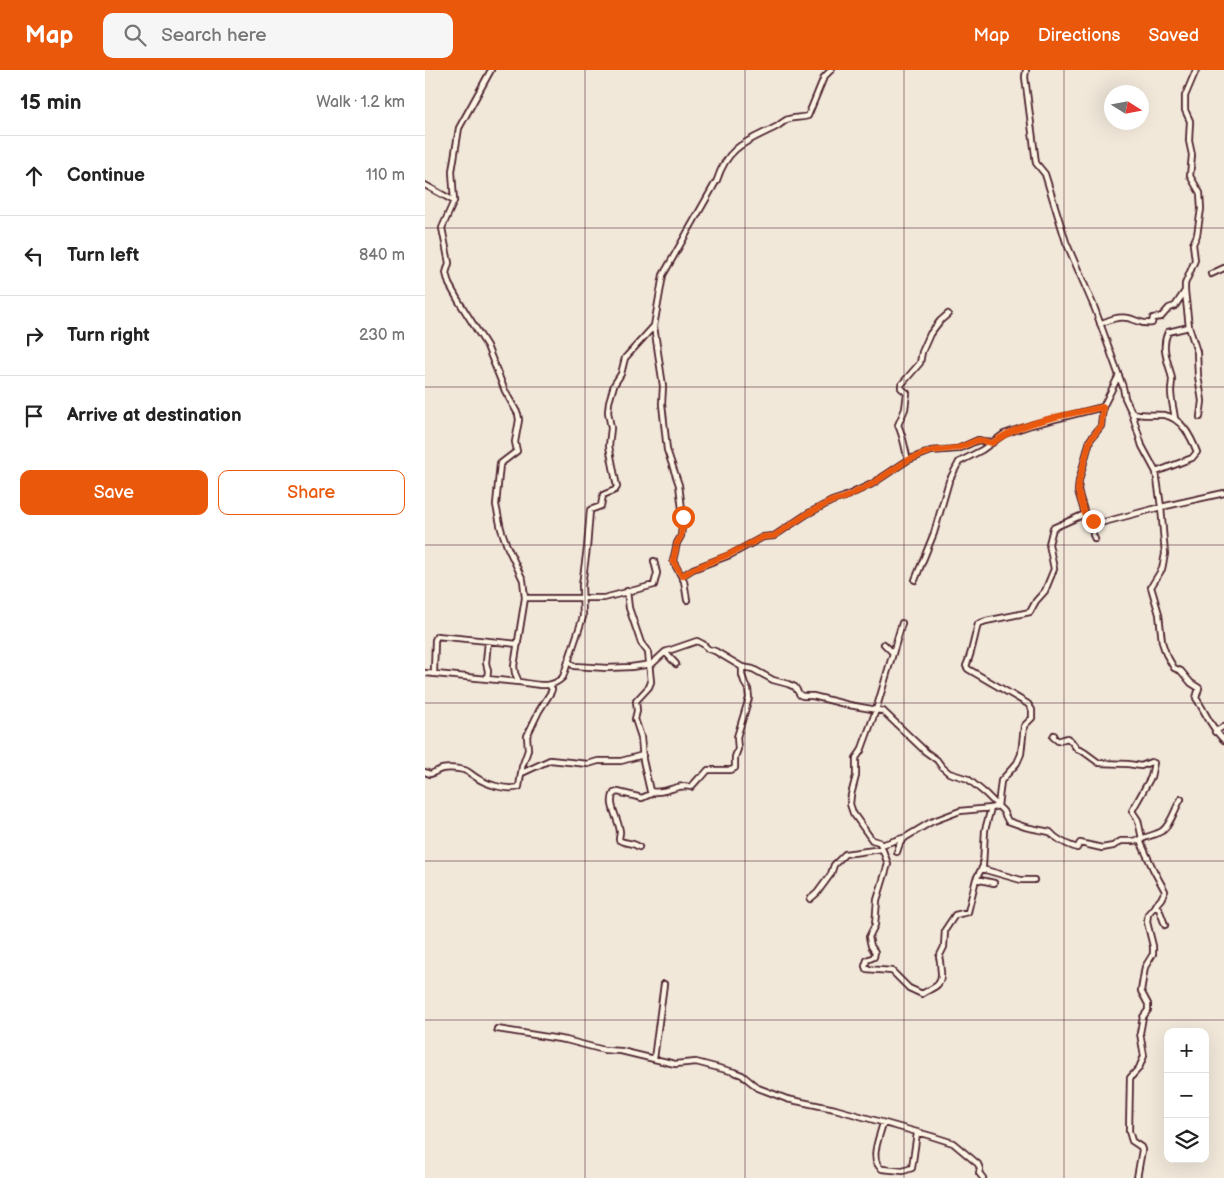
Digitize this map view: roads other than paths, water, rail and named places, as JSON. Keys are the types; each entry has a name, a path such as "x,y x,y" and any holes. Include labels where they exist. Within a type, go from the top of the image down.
{"street":[{"path":"491,70 459,128 452,171 454,201 442,228 449,263 446,273 449,284 487,346 505,391 518,414 519,420 515,442 517,451 500,464 496,505 501,530 523,580 525,598 514,666 519,682"},
{"path":"687,600 686,587 673,561 677,543 681,536 682,509 679,485 667,450 662,404 663,386 654,326 663,275 731,152 788,119 801,119 808,116 824,77 831,70"},
{"path":"1026,70 1025,77 1036,163 1045,174 1066,242 1100,324 1142,446 1156,472 1165,554 1161,569 1151,587 1159,614 1162,642 1174,668 1181,671 1191,683 1199,688 1196,698 1215,732 1224,740"},
{"path":"1197,70 1185,96 1185,110 1190,121 1189,141 1192,155 1190,176 1200,193 1201,209 1197,235 1193,244 1195,260 1185,284 1185,291 1189,327 1197,352 1202,401 1200,417"},
{"path":"425,186 454,201"},
{"path":"1211,274 1224,268"},
{"path":"1100,324 1114,318 1126,318 1145,324 1151,323 1153,318 1161,317 1169,308 1175,306 1185,291"},
{"path":"908,460 904,438 898,425 905,409 907,393 901,388 901,385 920,364 922,352 930,334 940,320 948,314"},
{"path":"425,672 550,686 558,683 563,676 583,617 582,585 590,510 601,506 603,495 615,490 617,487 609,446 611,428 608,412 609,402 614,385 621,374 625,358 654,326"},
{"path":"1175,419 1171,376 1164,354 1165,337 1168,332 1189,327"},
{"path":"1119,375 1103,407 1101,426 1090,440 1079,481 1078,491 1085,514 1093,521 1104,522 1224,493"},
{"path":"915,580 934,533 949,481 959,462 1004,434 1031,425 1103,407"},
{"path":"1132,413 1145,416 1164,415 1175,419 1191,435 1197,452 1192,458 1156,472"},
{"path":"682,576 693,569 730,554 763,537 774,536 807,514 872,484 908,460 931,451 958,448 978,440 992,443"},
{"path":"998,806 1001,781 1017,763 1021,754 1024,726 1032,718 1032,710 1028,704 968,669 966,666 971,648 979,624 1030,612 1036,601 1045,591 1054,568 1049,544 1053,528 1085,514"},
{"path":"1093,521 1095,540"},
{"path":"525,598 604,598 654,585 657,573 654,561"},
{"path":"627,591 629,608 641,643 648,652 650,664 651,682 635,705 637,711 635,719 641,733 649,791 664,792 674,787 691,787 708,770 731,770 735,768 735,757 738,749 737,737 749,698 748,689 742,675 742,667"},
{"path":"902,623 876,710 861,751 856,758 856,776 850,804 860,825 872,840 879,842 888,864 877,900 875,925 869,937 875,952 874,957 867,960 865,966 867,968 892,971 909,988 922,994 939,985 942,978 939,956 943,948 943,934 955,915 968,912 975,879 978,872 982,869 985,830 991,808"},
{"path":"434,673 435,640 437,636 518,644"},
{"path":"487,679 488,641"},
{"path":"568,661 574,666 607,668 650,664 665,652 697,641 707,649 715,650 742,667 753,669 773,680 795,687 800,695 883,710 926,752 937,760 942,767 972,782 998,806 1008,821 1050,832 1077,848 1080,843 1102,848 1113,846 1121,841 1142,839 1161,832 1168,825 1181,799"},
{"path":"883,644 893,653"},
{"path":"665,652 676,664"},
{"path":"425,772 430,774 451,768 466,770 487,783 519,787 522,767 528,750 527,736 551,692 550,686"},
{"path":"1215,732 1224,726"},
{"path":"1054,735 1053,737 1058,741 1067,738 1077,749 1099,763 1141,766 1151,762 1154,763 1151,777 1132,811 1137,820 1142,839 1141,844 1165,891 1161,899 1148,914 1147,922 1153,954 1145,967 1141,991 1149,1010 1143,1017 1140,1033 1143,1056 1139,1068 1130,1078 1129,1131 1132,1141 1141,1147 1142,1150 1137,1178"},
{"path":"522,773 550,760 589,764 598,761 621,762 643,755"},
{"path":"639,847 634,843 626,843 619,840 620,833 611,801 612,795 618,792 641,798 655,792"},
{"path":"897,852 900,843 931,822 960,811 998,806"},
{"path":"810,899 817,893 831,874 833,865 845,854 881,847 906,838"},
{"path":"982,869 1021,880 1034,880"},
{"path":"975,879 994,883"},
{"path":"1155,905 1159,909 1165,925"},
{"path":"654,1059 664,984"},
{"path":"497,1029 565,1040 604,1050 621,1051 675,1064 696,1062 734,1072 742,1075 758,1088 787,1099 835,1109 953,1144 978,1164 979,1173 983,1178"},
{"path":"883,1123 875,1155 875,1162 882,1169 903,1171 912,1168 917,1133"}]}
